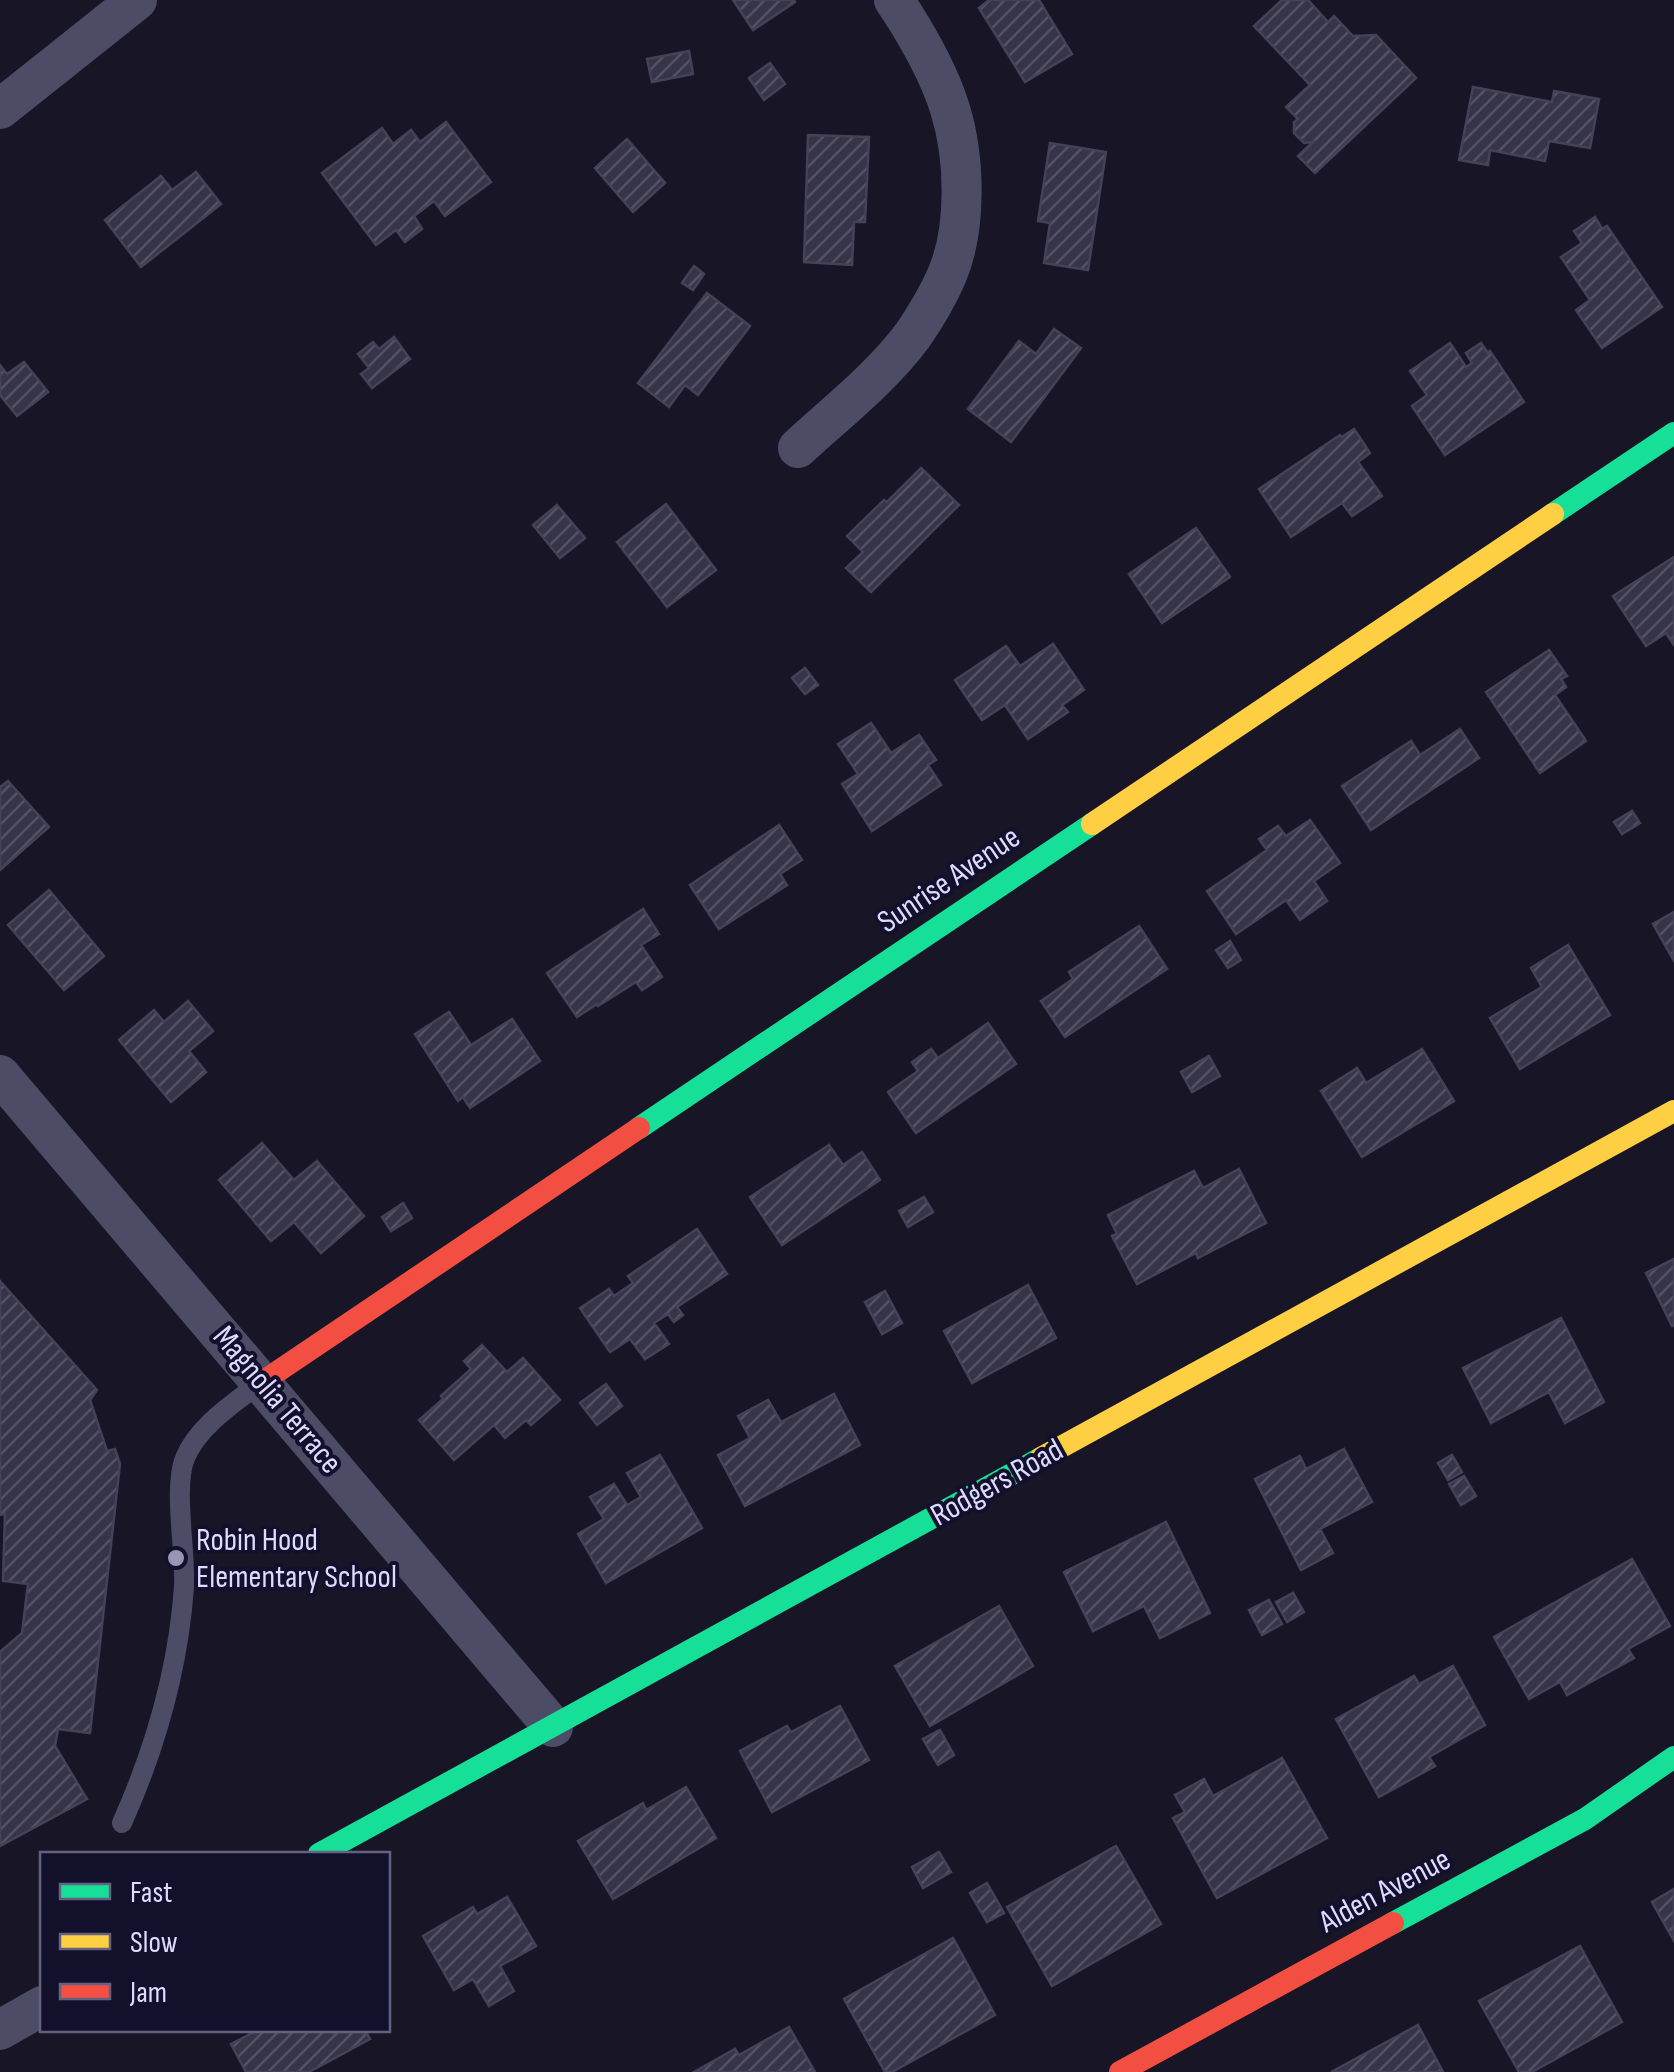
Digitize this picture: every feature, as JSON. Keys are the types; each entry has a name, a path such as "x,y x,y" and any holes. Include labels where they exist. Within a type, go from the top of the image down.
{"street":[{"path":"0,108 137,0"},
{"path":"798,448 870,382 911,337 932,307 948,273 956,241 961,170 950,106 920,42 894,0"},
{"name":"Sunrise Avenue","path":"262,1382 1674,433"},
{"name":"Magnolia Terrace","path":"0,1075 553,1726"},
{"name":"Rodgers Road","path":"324,1852 1674,1111"},
{"name":"Alden Avenue","path":"1120,2072 1586,1820 1674,1757"},
{"path":"0,2030 40,2007"}],"lane":[{"path":"122,1823 156,1741 176,1654 185,1566 182,1465 203,1431 262,1382"}],"building":[{"path":"733,0 794,0 795,2 753,30"},
{"path":"989,0 1039,0 1072,54 1025,82 979,8"},
{"path":"1282,0 1308,0 1328,22 1334,16 1353,36 1376,35 1416,78 1315,173 1298,156 1313,142 1304,143 1294,133 1294,122 1298,119 1286,107 1310,85 1254,26"},
{"path":"689,51 693,74 652,82 647,59"},
{"path":"770,63 785,84 764,100 749,78"},
{"path":"1473,87 1552,102 1554,91 1599,99 1590,148 1549,141 1545,161 1490,150 1488,165 1459,160"},
{"path":"446,122 491,182 445,216 434,201 414,216 422,229 405,242 396,230 376,245 322,173 382,128 393,144 411,130 420,142"},
{"path":"808,135 869,137 865,222 854,222 852,265 804,262"},
{"path":"627,139 665,183 633,212 595,168"},
{"path":"1050,143 1106,152 1088,270 1044,263 1050,223 1038,221"},
{"path":"196,172 221,204 141,267 105,220 161,176 172,190"},
{"path":"1595,217 1602,229 1607,226 1662,307 1602,348 1576,310 1590,300 1561,257 1582,243 1574,231"},
{"path":"694,266 704,274 693,290 682,283"},
{"path":"707,293 750,326 698,395 685,385 669,407 638,383"},
{"path":"1054,329 1081,348 1011,442 968,409 1019,341 1036,354"},
{"path":"394,337 410,359 372,388 361,374 369,368 358,354 373,342 379,349"},
{"path":"1450,343 1466,367 1472,363 1466,353 1481,343 1524,402 1445,455 1412,406 1427,395 1410,371"},
{"path":"24,362 48,392 17,416 0,395 0,365 7,374"},
{"path":"1354,429 1370,453 1358,462 1382,496 1352,516 1342,503 1291,537 1259,489"},
{"path":"921,468 959,505 871,592 846,568 863,552 847,536"},
{"path":"666,504 716,570 667,607 617,542"},
{"path":"557,505 585,538 560,558 533,525"},
{"path":"1196,528 1230,577 1162,623 1129,574"},
{"path":"1674,557 1674,645 1666,633 1646,646 1613,596"},
{"path":"1053,644 1084,690 1062,705 1068,712 1028,739 1005,705 982,720 955,680 1006,646 1020,666"},
{"path":"1549,650 1567,676 1561,679 1566,687 1555,695 1586,741 1540,773 1486,692"},
{"path":"805,668 818,685 805,694 792,678"},
{"path":"871,723 891,753 919,735 936,760 928,765 941,785 872,831 842,784 858,774 838,744"},
{"path":"1460,729 1479,758 1371,830 1342,786 1411,741 1420,755"},
{"path":"8,781 49,827 0,870 0,787"},
{"path":"1632,811 1640,823 1622,834 1614,822"},
{"path":"1310,820 1340,863 1314,881 1327,901 1300,920 1286,900 1236,934 1207,891 1267,850 1259,839 1278,826 1286,836"},
{"path":"779,825 802,860 780,874 787,885 719,929 690,885"},
{"path":"49,890 104,956 64,990 8,925"},
{"path":"643,909 659,934 641,945 662,977 642,990 636,982 577,1017 547,973"},
{"path":"1674,912 1674,961 1653,924"},
{"path":"1139,926 1167,969 1065,1037 1041,1001 1073,979 1069,972"},
{"path":"1230,941 1241,960 1228,968 1216,950"},
{"path":"1568,945 1610,1015 1520,1069 1490,1018 1542,987 1531,968"},
{"path":"188,1001 213,1031 189,1051 206,1072 171,1102 119,1040 154,1010 164,1022"},
{"path":"449,1012 471,1045 512,1019 540,1061 470,1108 463,1097 458,1101 415,1034"},
{"path":"988,1023 1016,1064 916,1133 888,1092 918,1071 912,1062 931,1049 938,1058"},
{"path":"1422,1049 1454,1101 1362,1157 1321,1091 1357,1068 1366,1083"},
{"path":"1209,1056 1220,1076 1192,1092 1181,1072"},
{"path":"262,1143 294,1180 317,1161 364,1216 321,1253 294,1222 271,1241 219,1180"},
{"path":"829,1145 843,1165 862,1152 880,1180 782,1245 750,1197"},
{"path":"1239,1169 1266,1223 1137,1284 1112,1236 1117,1234 1108,1215 1194,1171 1203,1188"},
{"path":"924,1197 933,1212 908,1227 899,1211"},
{"path":"403,1203 412,1218 391,1231 382,1217"},
{"path":"697,1229 727,1274 677,1307 683,1315 674,1322 668,1314 654,1323 669,1344 645,1359 630,1339 610,1352 580,1308 609,1289 614,1296 633,1283 628,1276"},
{"path":"1674,1259 1674,1325 1672,1326 1646,1273"},
{"path":"0,1281 97,1390 90,1400 107,1451 115,1449 120,1464 90,1733 58,1729 55,1746 87,1799 0,1846 0,1652 22,1633 28,1584 3,1581"},
{"path":"1028,1285 1056,1338 972,1383 944,1331"},
{"path":"885,1291 902,1323 882,1334 865,1302"},
{"path":"1561,1318 1604,1402 1565,1423 1549,1392 1491,1423 1463,1368"},
{"path":"482,1345 507,1372 523,1358 560,1400 531,1425 526,1420 505,1438 494,1425 454,1460 419,1420 471,1369 464,1361"},
{"path":"606,1384 622,1406 597,1425 580,1403"},
{"path":"834,1394 860,1445 745,1506 718,1455 750,1438 738,1416 768,1400 781,1422"},
{"path":"1344,1449 1372,1502 1320,1529 1333,1553 1301,1570 1255,1479 1300,1456 1306,1469"},
{"path":"660,1455 702,1528 606,1583 578,1534 604,1519 590,1497 614,1484 627,1505 641,1497 627,1473"},
{"path":"1452,1455 1462,1472 1448,1480 1438,1463"},
{"path":"1464,1476 1476,1496 1461,1505 1449,1484"},
{"path":"1166,1522 1210,1613 1160,1638 1144,1606 1093,1631 1064,1572"},
{"path":"1632,1559 1670,1626 1628,1649 1634,1658 1567,1695 1560,1682 1529,1699 1494,1637"},
{"path":"1293,1593 1304,1612 1287,1622 1276,1602"},
{"path":"1269,1600 1282,1624 1262,1635 1249,1610"},
{"path":"999,1606 1033,1666 930,1726 895,1666"},
{"path":"1453,1666 1485,1725 1429,1757 1435,1766 1379,1797 1336,1719 1414,1676 1419,1684"},
{"path":"840,1706 869,1760 772,1812 740,1751 787,1726 791,1732"},
{"path":"940,1730 954,1755 938,1765 923,1739"},
{"path":"1282,1758 1327,1838 1217,1898 1173,1818 1185,1812 1175,1795 1204,1779 1213,1796"},
{"path":"686,1787 716,1838 613,1899 578,1841 643,1803 646,1810"},
{"path":"1116,1846 1161,1924 1052,1986 1007,1907"},
{"path":"939,1852 951,1872 923,1888 912,1867"},
{"path":"987,1883 1004,1913 987,1922 970,1893"},
{"path":"1674,1889 1674,1941 1652,1902"},
{"path":"507,1897 536,1946 500,1966 514,1991 489,2006 473,1979 454,1990 423,1936 473,1907 477,1914"},
{"path":"953,1938 995,2015 892,2072 885,2072 844,1999"},
{"path":"1580,1946 1622,2022 1532,2072 1519,2072 1479,2001"},
{"path":"1418,2025 1443,2072 1331,2072"},
{"path":"789,2027 815,2072 694,2072 735,2049 739,2055"},
{"path":"254,2032 366,2032 370,2039 309,2072 246,2072 231,2044"}],"traffic: fast":[{"path":"1553,514 1674,433"},
{"path":"639,1128 1092,824"},
{"path":"323,1852 1041,1458"},
{"path":"1393,1923 1585,1819 1674,1757"}],"traffic: slow":[{"path":"1092,824 1553,514"},
{"path":"1041,1458 1674,1111"}],"traffic: jam":[{"path":"262,1382 639,1128"},
{"path":"1120,2072 1393,1923"}],"place":[{"name":"Robin Hood Elementary School","path":"176,1558"}]}
